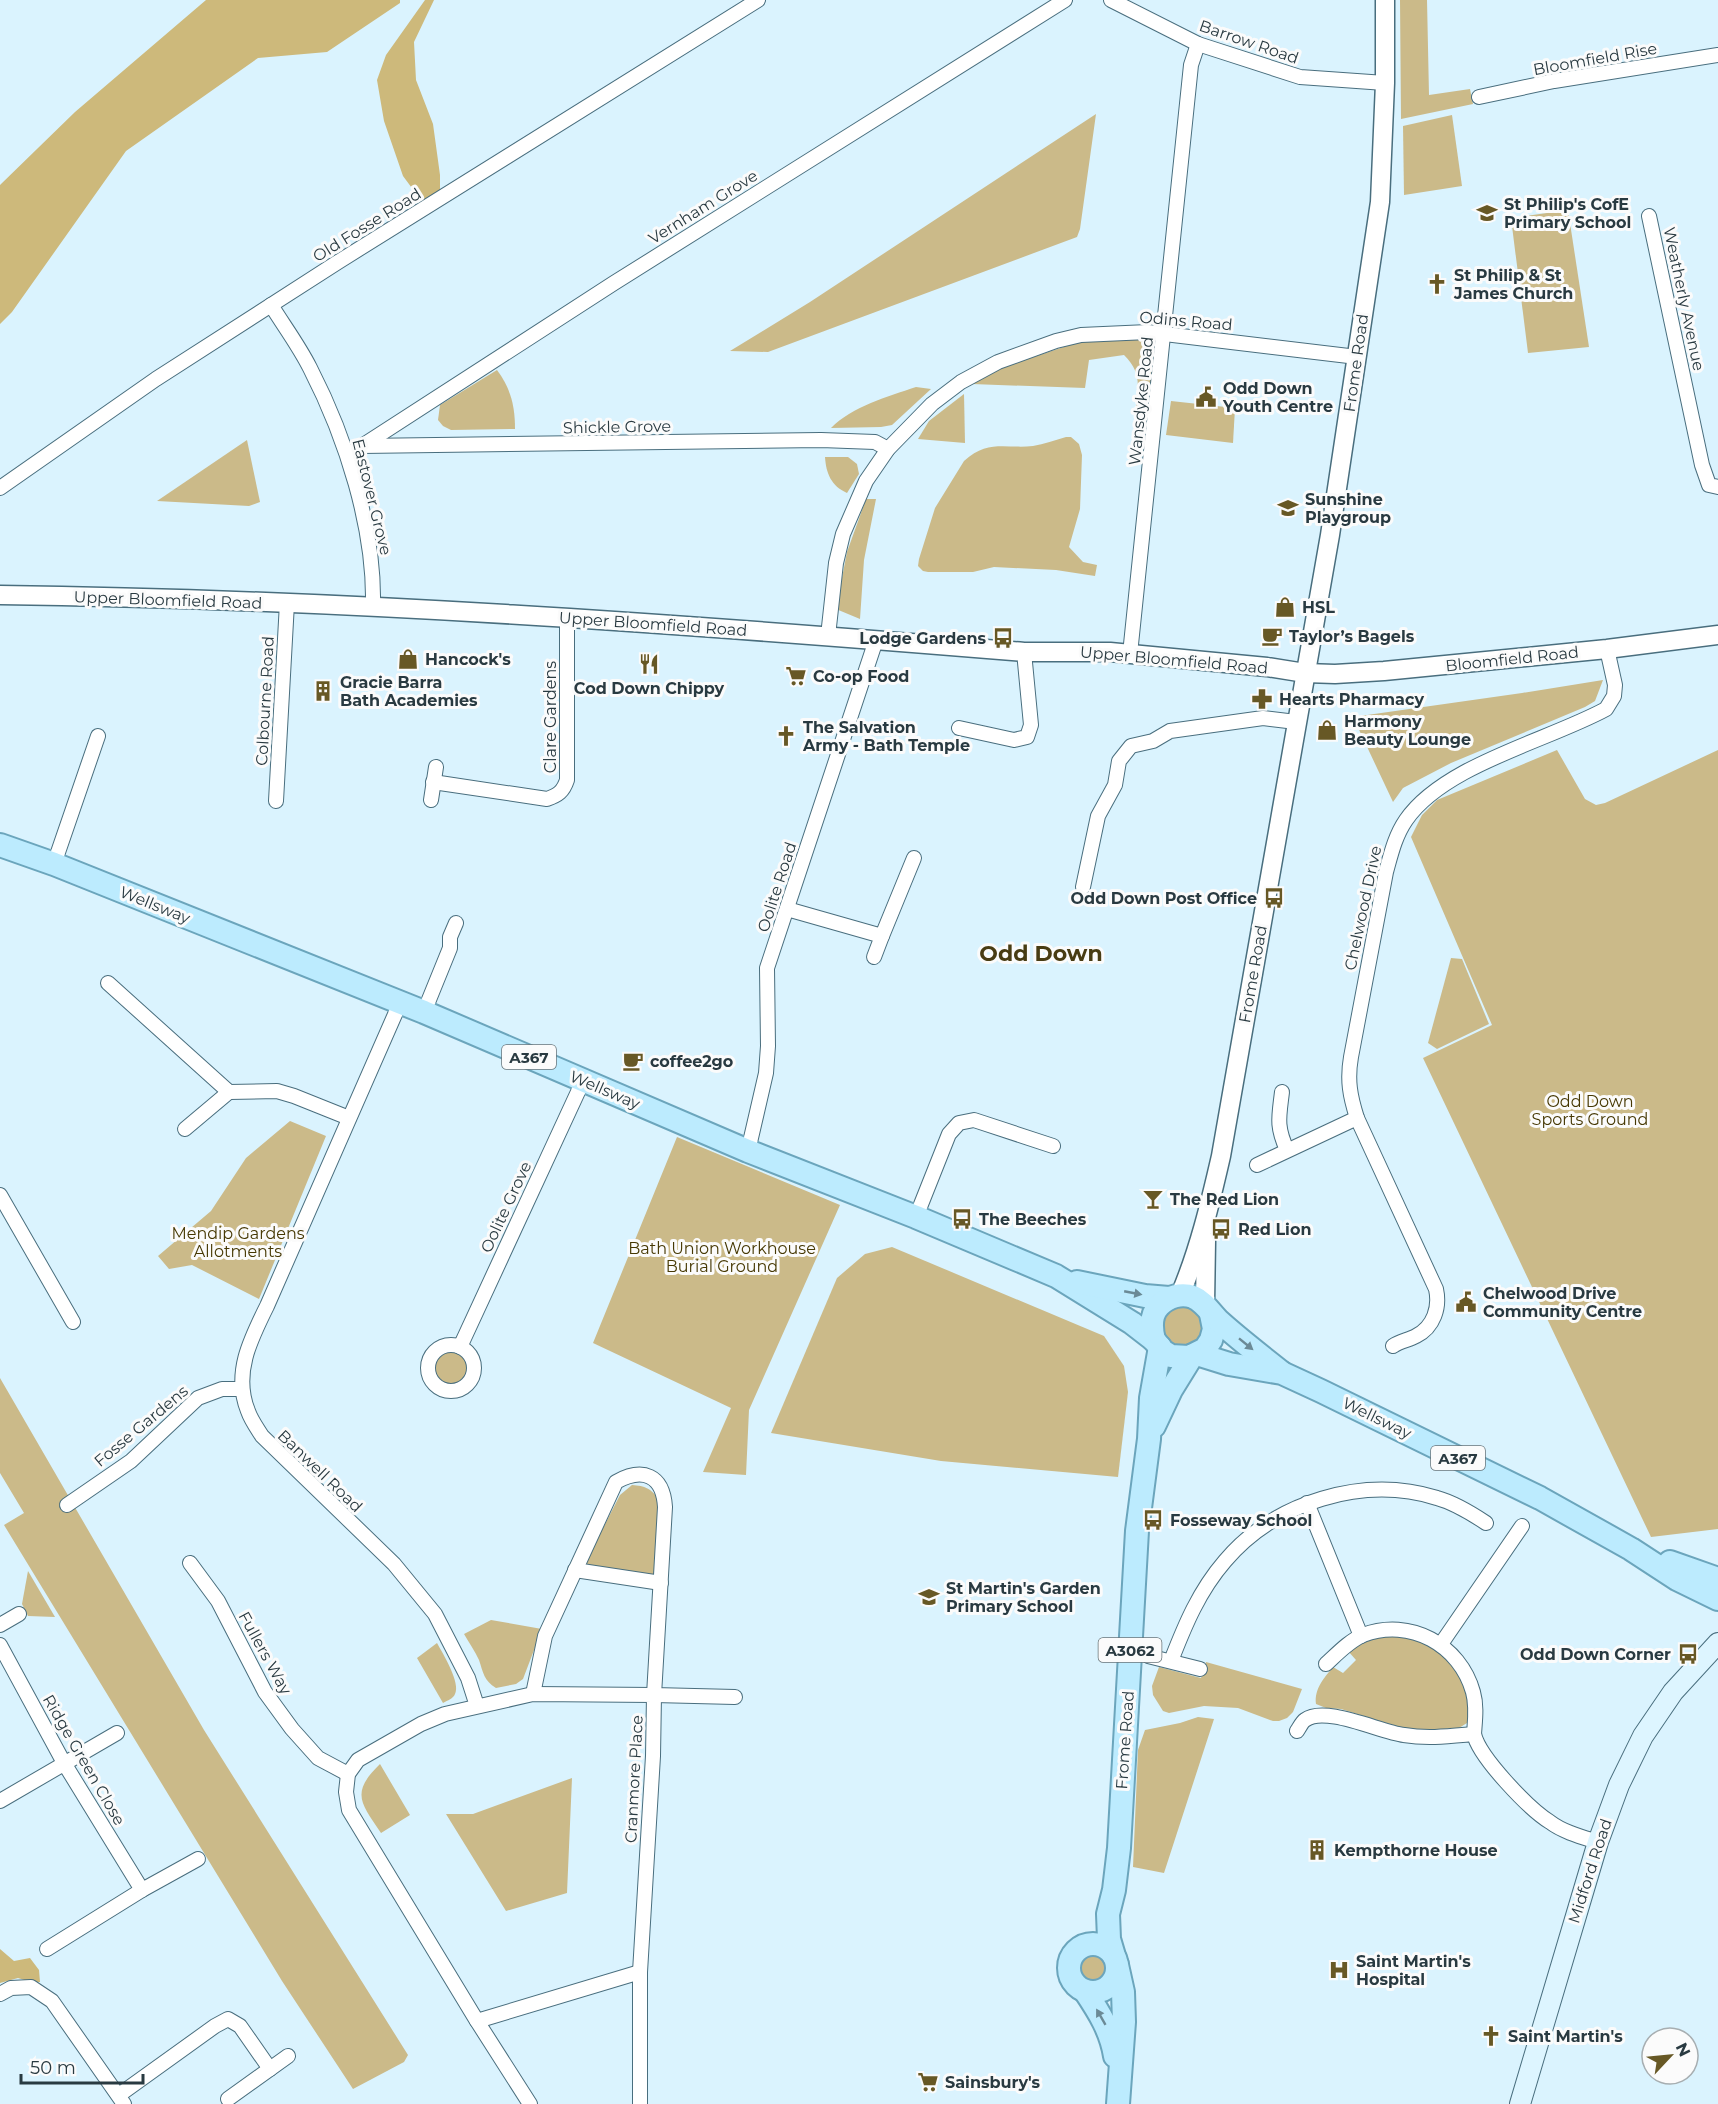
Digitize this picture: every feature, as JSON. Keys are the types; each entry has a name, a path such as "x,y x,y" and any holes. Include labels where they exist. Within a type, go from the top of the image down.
{"main road":[{"name":"Wellsway","path":"0,845 54,864 424,1012 748,1151 916,1217 1056,1276 1132,1323 1171,1356 1180,1358 1194,1355 1229,1364 1282,1373"},
{"name":"Wellsway","path":"1056,1276 1110,1289 1195,1298 1282,1373 1540,1498 1631,1549 1677,1579 1718,1599"},
{"path":"1157,1344 1152,1319 1161,1304 1174,1297"},
{"path":"1194,1355 1205,1349 1214,1329 1208,1309"},
{"name":"Frome Road","path":"1118,2093 1124,2022 1123,1992 1107,1924 1117,1862 1137,1531 1149,1439 1157,1344"},
{"name":"Frome Road","path":"1149,1439 1171,1389 1194,1355"},
{"name":"Wellsway","path":"1631,1549 1718,1579"},
{"name":"Midford Road","path":"1520,2104 1598,1842 1619,1785 1643,1736 1673,1692 1711,1654 1718,1643"},
{"name":"Frome Road","path":"1117,1862 1082,1948 1076,1952 1070,1966 1073,1981 1085,1990 1109,2031 1113,2045 1118,2093"},
{"path":"1082,1948 1088,1945 1103,1947 1115,1960 1115,1978 1106,1989 1099,1992 1085,1990"}],"street":[{"name":"Old Fosse Road","path":"0,488 156,379 758,0"},
{"name":"Vernham Grove","path":"362,446 624,276 1065,0"},
{"name":"Barrow Road","path":"1111,0 1198,44 1300,77 1385,82"},
{"name":"Frome Road","path":"1174,1297 1192,1268 1206,1224 1221,1156 1333,514 1380,202 1385,82 1385,0"},
{"name":"Wansdyke Road","path":"1131,654 1191,65 1198,44"},
{"name":"Bloomfield Rise","path":"1479,97 1554,81 1718,55"},
{"name":"Weatherly Avenue","path":"1649,216 1702,465 1709,485 1718,487"},
{"name":"Eastover Grove","path":"272,305 310,367 348,455 372,559 373,607"},
{"name":"Odins Road","path":"828,636 836,563 843,534 866,481 888,449 932,404 961,382 998,362 1024,351 1081,335 1165,333 1357,357"},
{"name":"Shickle Grove","path":"362,446 821,440 875,442 888,449"},
{"path":"348,455 362,446"},
{"name":"Upper Bloomfield Road","path":"0,595 287,603 502,613 1024,652 1110,652 1267,667 1305,673"},
{"name":"Colbourne Road","path":"276,801 287,603"},
{"name":"Clare Gardens","path":"433,782 547,799 558,795 564,789 567,780 567,619"},
{"name":"Bloomfield Road","path":"1305,673 1384,671 1607,649 1718,635"},
{"name":"Oolite Road","path":"748,1151 766,1073 767,968 876,640"},
{"name":"Chelwood Drive","path":"1393,1346 1417,1336 1430,1325 1439,1302 1436,1289 1357,1118 1349,1092 1348,1076 1386,872 1398,834 1422,802 1456,777 1606,709 1614,696 1607,649"},
{"path":"959,728 1014,740 1027,737 1031,725 1024,652"},
{"path":"1083,887 1098,816 1115,785 1119,761 1131,747 1153,741 1170,731 1263,718 1296,722"},
{"path":"54,864 98,736"},
{"path":"431,800 436,767"},
{"path":"874,957 914,858"},
{"path":"787,909 882,936"},
{"path":"424,1012 450,948 450,937 456,923"},
{"path":"108,983 229,1092"},
{"name":"Banwell Road","path":"400,1003 250,1341 243,1367 241,1389 248,1413 262,1436 394,1564 435,1614 468,1678 477,1706"},
{"name":"Oolite Grove","path":"460,1347 583,1081"},
{"path":"185,1129 229,1092 277,1091 349,1118"},
{"path":"1282,1092 1279,1134 1287,1150"},
{"path":"1257,1165 1357,1118"},
{"path":"916,1217 949,1134 958,1123 974,1120 1053,1146"},
{"path":"0,1195 73,1322"},
{"name":"Frome Road","path":"1206,1224 1208,1309"},
{"name":"Fosse Gardens","path":"67,1505 131,1461 198,1398 222,1389 241,1389"},
{"path":"533,1694 545,1636 615,1482 635,1475 649,1476 658,1482 664,1493 654,1695 735,1697"},
{"path":"1171,1661 1188,1617 1206,1586 1226,1560 1263,1527 1284,1513 1307,1503 1341,1494 1408,1491 1438,1498 1468,1511 1486,1523"},
{"path":"1307,1503 1362,1636"},
{"path":"1441,1644 1522,1526"},
{"name":"Fullers Way","path":"190,1563 218,1601 265,1692 292,1729 318,1758 348,1774"},
{"path":"575,1570 661,1583"},
{"path":"0,1625 19,1614"},
{"path":"1326,1664 1343,1648 1362,1636 1397,1629 1412,1632 1441,1644 1455,1657 1468,1678 1474,1694 1476,1713 1474,1734 1480,1750 1532,1808 1551,1823 1598,1842"},
{"name":"Ridge Green Close","path":"0,1645 64,1763 142,1890"},
{"path":"1148,1656 1200,1669"},
{"name":"Cranmore Place","path":"348,1774 358,1760 421,1724 445,1714 533,1694 654,1695 653,1756 640,1972 640,2104"},
{"path":"1297,1731 1306,1720 1327,1714 1403,1735 1439,1738 1474,1734"},
{"path":"0,1802 117,1733"},
{"path":"348,1774 346,1792 349,1810 477,2021 531,2104"},
{"path":"47,1949 142,1890 198,1859"},
{"path":"477,2021 640,1972"},
{"path":"0,1994 11,1988 31,1987 52,2001 122,2100 215,2026 228,2019 240,2026 270,2069"},
{"path":"228,2099 288,2056"}],"green space":[{"path":"1400,0 1427,0 1429,95 1470,89 1473,104 1401,119"},
{"path":"1096,114 1077,237 768,352 730,351 810,302"},
{"path":"1452,115 1462,186 1404,195 1403,126"},
{"path":"1568,210 1589,347 1528,353 1511,218"},
{"path":"1094,337 1141,339 1153,364 1154,381 1150,409 1136,408 1138,380 1134,368 1124,355 1089,360 1085,388 972,384 997,369"},
{"path":"497,370 511,398 515,429 451,430 443,426 438,420 440,405"},
{"path":"916,387 931,389 892,425 831,428 860,408"},
{"path":"964,394 965,443 918,439 929,421"},
{"path":"1171,401 1235,408 1233,443 1166,435"},
{"path":"1071,437 1079,444 1082,455 1080,509 1069,547 1083,562 1097,565 1095,576 1056,570 994,567 973,572 928,572 918,566 935,508 964,461 989,447 1033,446"},
{"path":"247,440 260,502 249,506 157,501"},
{"path":"825,457 848,457 857,464 859,474 847,493 837,487 830,478"},
{"path":"866,499 876,499 864,560 860,619 836,609 847,552"},
{"path":"1603,680 1595,701 1585,707 1451,763 1403,788 1393,802 1353,717 1522,693"},
{"name":"Odd Down Sports Ground","path":"1557,750 1585,799 1596,805 1605,803 1718,750 1718,1529 1651,1537 1423,1058 1492,1025 1411,837 1422,815 1437,800"},
{"path":"1451,958 1462,959 1489,1024 1437,1049 1428,1043"},
{"name":"Mendip Gardens Allotments","path":"290,1121 326,1136 259,1299 192,1265 169,1269 158,1256 211,1211 246,1158"},
{"name":"Bath Union Workhouse Burial Ground","path":"677,1137 840,1205 749,1410 746,1475 703,1472 731,1408 593,1343"},
{"path":"892,1247 1104,1336 1124,1366 1128,1392 1118,1477 941,1461 771,1433 837,1278 865,1254"},
{"path":"1185,1303 1202,1316 1204,1330 1198,1342 1180,1349 1162,1338 1161,1323 1166,1311"},
{"path":"451,1352 462,1357 467,1368 462,1379 451,1384 440,1379 435,1368 440,1357"},
{"path":"0,1378 204,1730 408,2055 404,2062 353,2089 282,1981 4,1525 24,1513 0,1473"},
{"path":"632,1485 647,1488 659,1500 655,1576 584,1565 620,1495"},
{"path":"28,1571 55,1617 28,1616 22,1604"},
{"path":"491,1620 542,1629 523,1679 516,1684 496,1688 489,1682 464,1634"},
{"path":"1397,1635 1427,1643 1451,1661 1468,1691 1471,1716 1467,1723 1459,1728 1412,1731 1341,1709 1326,1708 1316,1704 1318,1689 1333,1667 1343,1673 1356,1660 1348,1651 1372,1640"},
{"path":"437,1643 456,1683 455,1694 443,1703 417,1658"},
{"path":"1206,1662 1302,1689 1293,1712 1287,1718 1273,1721 1238,1708 1204,1706 1169,1713 1163,1711 1153,1695 1152,1686 1159,1667 1201,1678"},
{"path":"1198,1717 1214,1719 1164,1873 1133,1867 1138,1750 1145,1730"},
{"path":"380,1764 410,1815 381,1833 368,1814 362,1798 365,1783"},
{"path":"572,1778 567,1893 506,1911 446,1814 473,1814"},
{"path":"1093,1954 1103,1958 1107,1968 1103,1978 1093,1982 1083,1978 1079,1968 1083,1958"}],"shaded area":[{"path":"206,0 400,0 400,3 327,52 258,58 126,151 12,312 0,324 0,185 75,112"},
{"path":"425,0 434,0 414,42 416,80 433,124 440,192 423,203 403,176 384,121 377,80 386,55"},
{"path":"0,1949 14,1961 30,1958 39,1970 40,1982 18,1978 0,1983"}],"place":[{"name":"St Philip's CofE Primary School","path":"1487,213"},
{"name":"St Philip & St James Church","path":"1437,284"},
{"name":"Odd Down Youth Centre","path":"1206,397"},
{"name":"Sunshine Playgroup","path":"1288,508"},
{"name":"HSL","path":"1285,607"},
{"name":"Taylor’s Bagels","path":"1272,636"},
{"name":"Lodge Gardens","path":"1003,638"},
{"name":"Hancock's","path":"408,659"},
{"name":"Cod Down Chippy","path":"649,664"},
{"name":"Co-op Food","path":"796,676"},
{"name":"Gracie Barra Bath Academies","path":"323,691"},
{"name":"Hearts Pharmacy","path":"1262,699"},
{"name":"Harmony Beauty Lounge","path":"1327,730"},
{"name":"The Salvation Army - Bath Temple","path":"786,736"},
{"name":"Odd Down Post Office","path":"1274,898"},
{"name":"coffee2go","path":"633,1061"},
{"name":"The Red Lion","path":"1153,1199"},
{"name":"The Beeches","path":"962,1219"},
{"name":"Red Lion","path":"1221,1229"},
{"name":"Chelwood Drive Community Centre","path":"1466,1302"},
{"name":"Fosseway School","path":"1153,1520"},
{"name":"St Martin's Garden Primary School","path":"929,1597"},
{"name":"Odd Down Corner","path":"1688,1654"},
{"name":"Kempthorne House","path":"1317,1850"},
{"name":"Saint Martin's Hospital","path":"1339,1970"},
{"name":"Saint Martin's","path":"1491,2036"},
{"name":"Sainsbury's","path":"928,2082"}],"district":[{"name":"Odd Down","path":"1041,953"}]}
